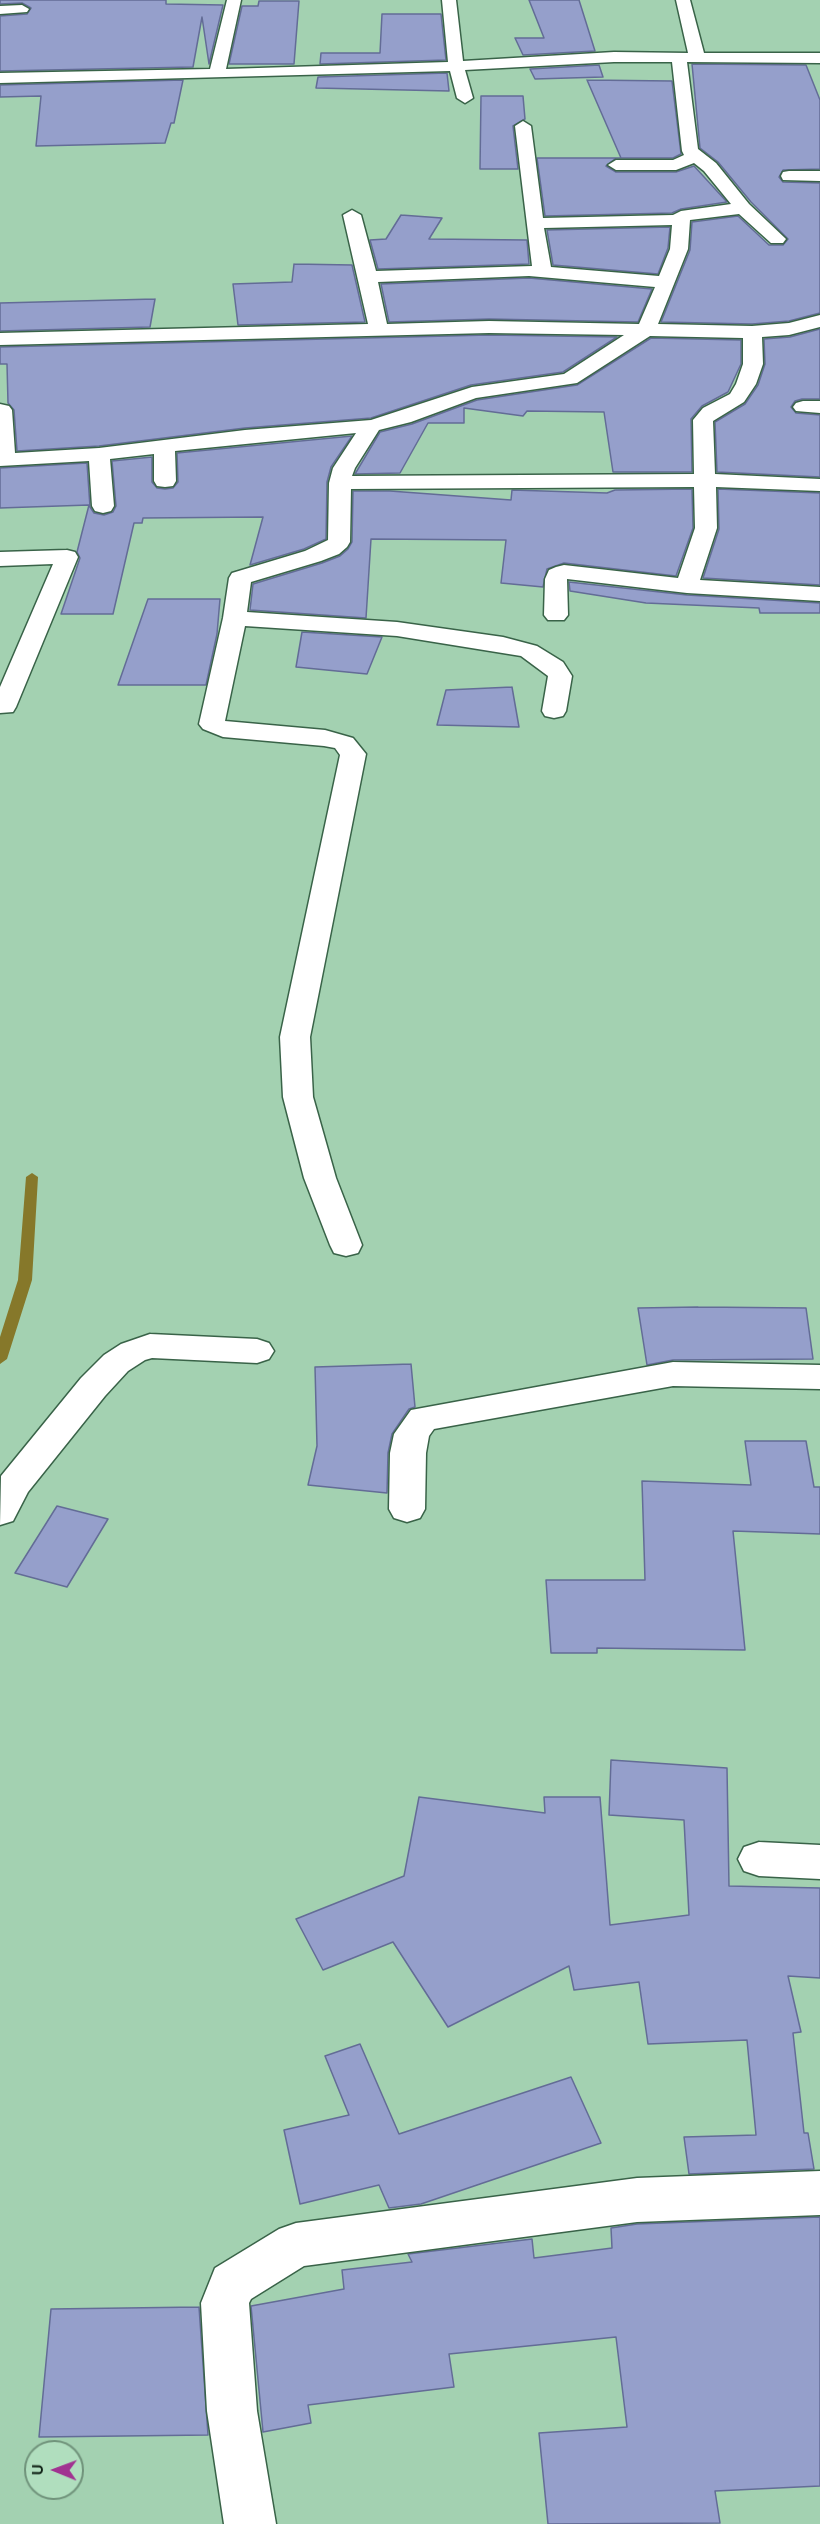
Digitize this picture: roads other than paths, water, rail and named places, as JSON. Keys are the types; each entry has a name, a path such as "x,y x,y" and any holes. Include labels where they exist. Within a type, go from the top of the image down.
{"street":[{"path":"217,74 234,0"},
{"path":"450,0 456,66 465,98"},
{"path":"683,0 697,57"},
{"path":"0,10 22,9"},
{"path":"0,78 456,66 614,57 820,58"},
{"path":"679,57 686,107 687,143 695,156 710,167 743,208 777,239"},
{"path":"524,126 526,172 542,271"},
{"path":"616,165 676,165 695,156"},
{"path":"789,176 820,176"},
{"path":"534,223 678,220 687,214 743,208"},
{"path":"352,215 378,328"},
{"path":"2,410 2,460 99,454 245,436 371,426 404,418 472,393 570,379 647,329 679,249 678,220"},
{"path":"368,277 542,271 666,282"},
{"path":"473,274 489,327"},
{"path":"0,339 378,328 489,327 752,332 789,329 820,321"},
{"path":"687,586 706,528 707,499 704,480 703,420 710,412 737,398 746,384 753,364 752,332"},
{"path":"346,1245 320,1178 298,1098 295,1037 353,754 344,743 325,738 214,727 212,724 213,710 235,618 240,578 322,552 339,542 340,483 344,468 371,426"},
{"path":"164,447 165,481"},
{"path":"99,454 103,506"},
{"path":"340,483 704,480 820,485"},
{"path":"0,558 67,557 4,707"},
{"path":"556,615 556,579 564,572 687,586 820,594"},
{"path":"235,618 397,629 504,644 529,651 554,667 560,676 554,711"},
{"path":"0,1512 14,1485 93,1388 116,1363 133,1352 150,1346 257,1351"},
{"path":"407,1509 408,1453 412,1434 423,1419 673,1374 820,1377"},
{"path":"759,1859 820,1862"},
{"path":"250,2524 232,2411 225,2303 232,2284 296,2245 637,2200 820,2193"}],"waterway":[{"path":"0,1359 25,1280 32,1177"}]}
